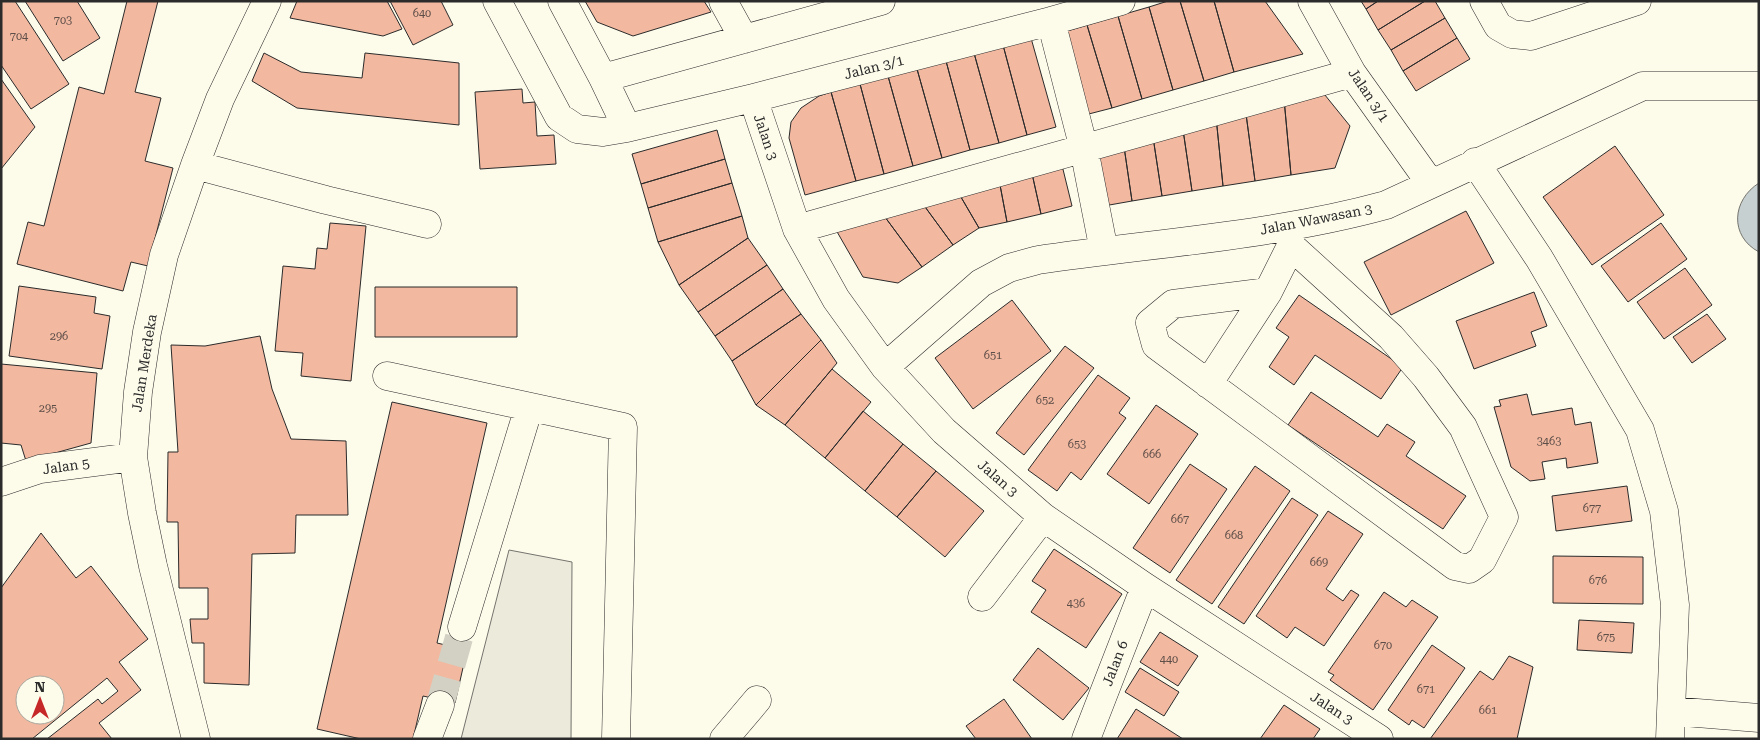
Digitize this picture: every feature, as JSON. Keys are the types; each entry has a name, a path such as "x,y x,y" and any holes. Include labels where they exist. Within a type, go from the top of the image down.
{"street":[{"name":"Jalan Merdeka","path":"196,739 142,513 133,457 138,392 147,332 164,255 220,99 268,1"},
{"path":"497,1 560,117 577,129 603,132 627,128 562,1"},
{"path":"723,1 744,40"},
{"path":"603,78 881,1"},
{"name":"Jalan 3/1","path":"627,128 753,98 1121,1"},
{"name":"Jalan 3/1","path":"1312,1 1352,72 1431,184"},
{"path":"1484,1 1498,26 1512,34 1531,36 1637,1"},
{"path":"1051,21 1084,149 1104,250"},
{"path":"797,229 1352,72"},
{"name":"Jalan Wawasan 3","path":"885,367 981,283 1010,268 1038,260 1104,250 1290,236 1346,216 1386,205 1475,162 1643,86 1759,86"},
{"name":"Jalan 3","path":"753,98 797,229 836,299 885,367 944,432 1043,517 1145,587 1379,739"},
{"path":"1475,162 1539,258 1640,430 1664,511 1674,596 1673,731 1759,718"},
{"path":"195,165 326,200 427,224"},
{"path":"1208,384 1268,292 1290,236 1391,337 1426,377 1463,428 1504,517 1482,560 1469,569 1455,566 1208,384 1156,345 1150,324 1174,304 1268,292"},
{"path":"387,376 623,428 616,739"},
{"path":"462,627 529,407"},
{"name":"Jalan 5","path":"1,482 40,469 133,457"},
{"path":"982,597 1043,517"},
{"name":"Jalan 6","path":"1086,739 1145,587"},
{"path":"724,739 757,700"},
{"path":"427,739 440,705"}],"shaded area":[{"path":"1759,183 1759,252 1749,245 1743,237 1739,228 1738,218 1739,208 1743,199"},
{"path":"509,550 572,562 571,739 461,739"}],"building":[{"path":"1,1 15,1 69,84 31,109 1,65"},
{"path":"25,1 77,1 100,38 63,61"},
{"path":"127,1 158,1 135,92 161,98 145,161 173,168 148,266 131,262 123,291 17,264 28,222 44,226 79,87 104,94"},
{"path":"297,1 387,1 402,29 383,36 290,18"},
{"path":"390,1 441,1 453,25 413,45"},
{"path":"585,1 704,1 711,12 633,36 597,22"},
{"path":"1168,1 1180,1 1204,81 1173,90 1149,7"},
{"path":"1180,1 1214,1 1234,72 1204,81"},
{"path":"1214,1 1265,1 1303,54 1234,72"},
{"path":"1361,1 1378,1 1366,9"},
{"path":"1378,1 1425,1 1378,30 1366,9"},
{"path":"1425,1 1435,1 1445,18 1391,50 1378,30"},
{"path":"1149,7 1173,90 1142,99 1118,16"},
{"path":"1118,16 1142,99 1112,108 1087,25"},
{"path":"1445,18 1457,38 1403,71 1391,50"},
{"path":"1087,25 1112,108 1081,116 1057,34"},
{"path":"1031,38 1056,127 1027,135 1003,45"},
{"path":"1457,38 1470,59 1416,91 1403,71"},
{"path":"1003,45 1027,135 999,143 974,53"},
{"path":"264,53 301,72 362,78 365,53 459,63 459,125 297,108 252,81"},
{"path":"974,53 999,143 970,150 946,61"},
{"path":"946,61 970,150 942,158 917,69"},
{"path":"917,69 942,158 913,166 888,76"},
{"path":"888,76 913,166 884,174 860,84"},
{"path":"1,79 35,127 1,169"},
{"path":"1312,79 1350,126 1335,168 1291,175 1283,88"},
{"path":"860,84 884,174 856,181 831,92"},
{"path":"1283,88 1291,175 1255,181 1244,99"},
{"path":"522,89 523,103 535,102 537,136 554,135 556,164 480,169 475,92"},
{"path":"831,92 856,181 805,195 789,138 791,122 801,108 819,96"},
{"path":"1244,99 1255,181 1223,186 1215,107"},
{"path":"1215,107 1223,186 1192,191 1181,116"},
{"path":"1181,116 1192,191 1162,196 1151,124"},
{"path":"1151,124 1162,196 1132,201 1122,133"},
{"path":"717,130 725,159 641,184 632,154"},
{"path":"1122,133 1132,201 1098,207 1088,142"},
{"path":"1615,146 1664,215 1592,265 1543,197"},
{"path":"1059,153 1072,206 1041,214 1029,160"},
{"path":"725,159 732,183 648,208 641,184"},
{"path":"1029,160 1041,214 1007,222 997,169"},
{"path":"997,169 1007,222 979,228 951,180"},
{"path":"951,180 979,228 953,245 920,200"},
{"path":"732,183 742,216 658,242 648,208"},
{"path":"920,200 953,245 922,267 882,213"},
{"path":"1466,211 1494,263 1391,315 1364,262"},
{"path":"882,213 922,267 898,283 863,277 836,230"},
{"path":"742,216 748,238 679,285 658,242"},
{"path":"330,223 366,226 351,381 301,376 303,353 275,351 283,266 315,269 317,248 327,249"},
{"path":"1661,223 1687,259 1628,302 1601,266"},
{"path":"748,238 767,265 698,312 679,285"},
{"path":"767,265 783,289 715,336 698,312"},
{"path":"1685,268 1712,305 1664,339 1637,302"},
{"path":"19,286 96,297 94,313 110,316 102,369 9,356"},
{"path":"375,287 517,287 517,337 375,337"},
{"path":"783,289 801,314 732,361 715,336"},
{"path":"1534,292 1547,326 1531,332 1536,346 1474,369 1456,321"},
{"path":"1299,295 1403,367 1381,399 1315,355 1294,385 1269,367 1289,337 1276,328"},
{"path":"1012,300 1051,351 973,409 935,358"},
{"path":"801,314 821,340 756,405 732,361"},
{"path":"1707,314 1726,339 1692,363 1673,337"},
{"path":"260,336 272,389 291,439 346,441 348,515 296,515 295,553 252,554 249,685 204,683 204,643 192,643 190,619 208,619 208,588 179,588 178,522 167,522 168,452 178,452 171,345 205,346"},
{"path":"821,340 837,363 785,425 756,405"},
{"path":"1065,346 1094,368 1024,455 996,433"},
{"path":"1,364 97,373 91,443 26,461 21,445 1,443"},
{"path":"832,369 871,402 825,458 785,425"},
{"path":"1098,375 1130,398 1119,413 1126,418 1081,480 1071,472 1057,491 1028,470"},
{"path":"1311,392 1378,437 1387,424 1415,442 1406,456 1466,496 1443,529 1288,425"},
{"path":"1527,394 1532,415 1572,408 1575,425 1591,422 1598,463 1567,468 1566,458 1542,462 1545,479 1530,481 1511,467 1494,407 1501,406 1499,400"},
{"path":"392,402 487,423 437,643 467,650 455,703 423,696 413,739 361,739 317,729"},
{"path":"1156,405 1198,434 1149,504 1107,474"},
{"path":"863,411 903,444 865,491 825,458"},
{"path":"903,444 936,471 897,517 865,491"},
{"path":"1190,464 1227,489 1170,573 1133,548"},
{"path":"1255,466 1290,491 1212,604 1176,580"},
{"path":"936,471 984,511 945,557 897,517"},
{"path":"1627,486 1632,521 1556,531 1552,496"},
{"path":"1292,498 1318,515 1244,624 1218,607"},
{"path":"1328,511 1363,534 1326,589 1343,601 1351,590 1359,595 1324,646 1295,627 1287,638 1256,616"},
{"path":"41,533 76,578 91,566 148,639 119,662 141,690 99,723 112,739 47,739 98,699 102,704 118,691 107,678 65,712 65,675 15,675 15,725 49,725 32,739 1,739 1,588"},
{"path":"1054,549 1122,594 1086,648 1031,612 1046,590 1032,581"},
{"path":"1553,556 1643,557 1643,604 1553,603"},
{"path":"1384,592 1406,607 1412,600 1438,617 1373,710 1330,680 1334,675 1328,672"},
{"path":"1579,620 1634,623 1632,653 1577,650"},
{"path":"1160,632 1198,656 1178,686 1140,662"},
{"path":"1432,645 1465,668 1424,728 1412,720 1409,725 1388,710"},
{"path":"1038,648 1089,688 1063,720 1013,680"},
{"path":"1509,656 1533,667 1517,739 1430,739 1480,671 1493,680"},
{"path":"1140,668 1179,692 1164,716 1125,692"},
{"path":"1004,699 1032,739 976,739 966,726"},
{"path":"1284,705 1320,729 1313,739 1260,739"},
{"path":"1136,709 1183,739 1117,739"}],"tunnel":[{"path":"440,705 462,627"}]}
